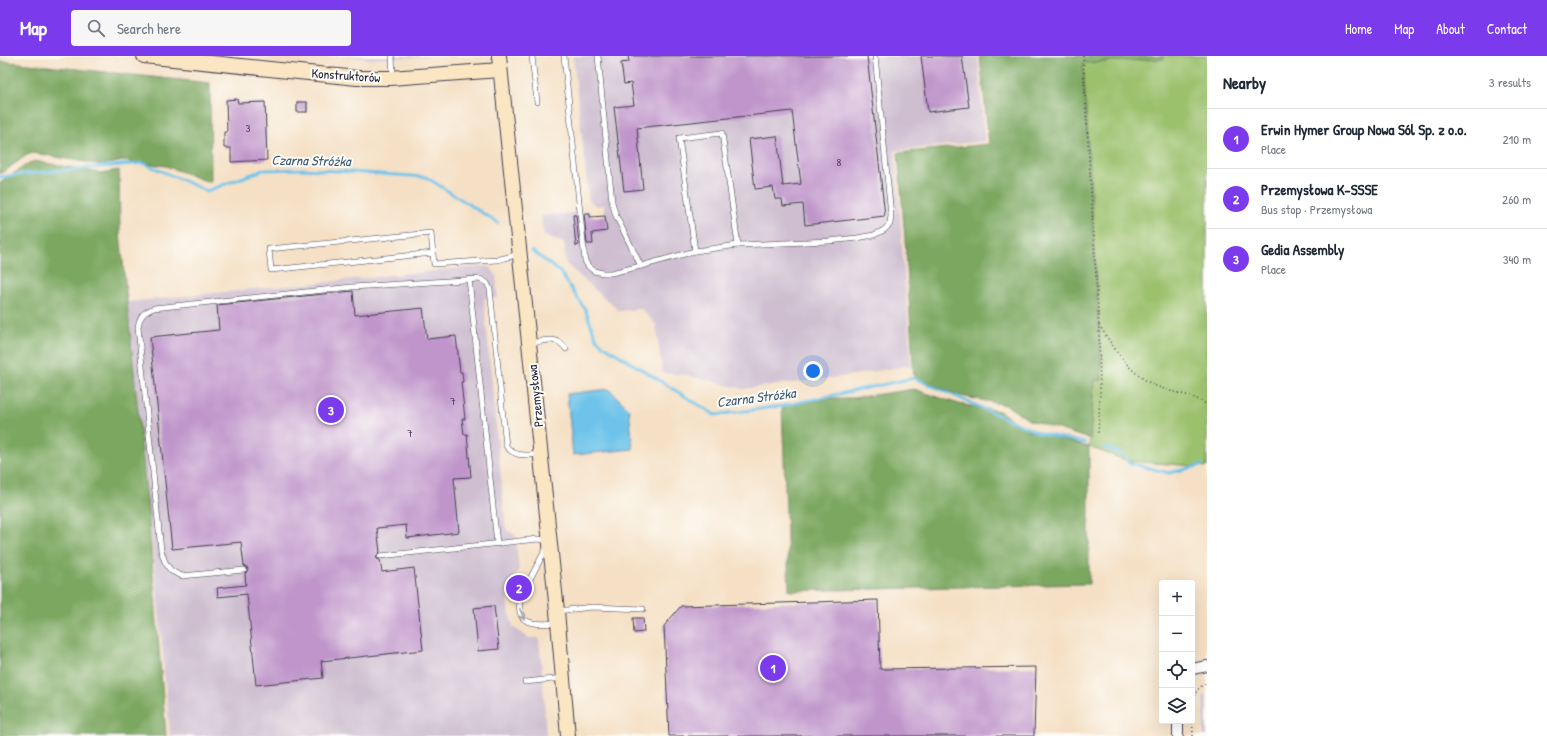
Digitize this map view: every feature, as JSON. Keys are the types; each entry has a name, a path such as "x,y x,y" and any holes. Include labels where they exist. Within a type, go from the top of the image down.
{"street":[{"name":"Konstruktorów","path":"144,56 206,59 357,78 394,78 500,70"},
{"name":"Przemysłowa","path":"499,56 558,617 568,736"},
{"path":"1195,668 1207,666"},
{"path":"1178,724 1178,736"}],"lane":[{"path":"392,56 394,78"},
{"path":"532,56 537,102"},
{"path":"564,56 585,261 594,271 602,273 611,273 641,266 695,251 738,245 857,238 874,235 884,230 890,224 891,215 875,56"},
{"path":"598,56 612,202 616,216 641,266"},
{"path":"695,251 679,138 722,133 738,245"},
{"path":"433,253 271,270 269,249 431,233 433,253 434,264 497,260 520,254"},
{"path":"469,279 496,544"},
{"path":"244,570 182,576 171,571 164,562 161,550 138,327 139,318 144,312 154,308 352,287 480,279 487,283 490,289 506,446 510,452 517,454 540,454"},
{"path":"529,343 557,340 566,348"},
{"path":"380,556 538,539 550,541 519,602 522,616 526,621 533,624 592,607 643,609"},
{"path":"525,682 564,678"}],"path":[{"path":"1082,56 1099,325 1100,392 1098,435"},
{"path":"1099,325 1123,360 1141,378 1162,388 1201,400 1207,405"},
{"path":"1193,736 1195,694 1198,688 1207,683"}],"shaded area":[{"path":"342,56 435,56 372,59"},
{"path":"573,56 978,56 984,141 895,151 911,365 842,377 743,389 687,375 662,373 656,325 641,309 619,311 566,264 564,243 544,236 541,216 590,211 591,217 605,215 604,205 596,206 589,200"},
{"path":"482,266 490,267 496,275 498,298 484,299 506,530 515,535 519,569 507,592 508,606 513,627 529,638 539,638 546,736 170,736 128,302"},
{"path":"1203,696 1207,696 1207,736 1204,736"}],"green space":[{"path":"980,56 1163,56 1164,59 1083,63 1102,380 1094,381 1090,439 1029,420 1006,405 961,396 914,378 898,153 989,144"},
{"path":"1163,56 1207,56 1207,467 1128,461 1089,447 1094,381 1102,380 1083,62 1163,59"},
{"path":"0,61 210,83 211,181 206,181 166,166 122,161 102,165 33,153 27,155 0,174"},
{"path":"35,161 101,173 119,170 120,232 148,510 166,736 0,736 0,183 29,163"},
{"path":"914,389 959,404 999,411 1027,430 1089,447 1089,584 789,591 782,406 832,398 853,398"}],"water":[{"path":"609,389 629,409 633,449 573,455 567,394"}],"building":[{"path":"628,56 867,56 885,216 805,225 803,204 783,206 782,199 775,199 773,187 755,189 749,139 777,136 783,186 801,184 792,111 637,128 643,189 624,191 614,107 634,105 631,83 624,84 621,63 629,62"},
{"path":"921,56 962,56 969,107 928,112"},
{"path":"237,99 238,103 265,102 267,160 231,162 231,148 224,148 224,132 227,132 226,100"},
{"path":"297,102 307,102 307,112 297,112"},
{"path":"584,214 590,214 590,217 605,216 607,231 592,233 593,244 587,244"},
{"path":"573,215 576,215 579,245 576,246"},
{"path":"353,291 355,315 423,308 427,339 456,336 460,372 462,372 463,382 461,382 465,419 462,419 464,434 467,434 471,477 454,478 459,532 407,538 406,525 377,528 380,552 376,556 377,559 380,560 382,572 414,568 423,650 321,661 323,678 256,685 247,594 218,597 217,588 246,585 245,574 248,570 247,567 244,566 241,542 172,549 150,337 219,330 217,305"},
{"path":"878,600 880,669 1036,667 1034,736 669,736 664,626 681,606"},
{"path":"494,606 499,649 478,651 474,608"},
{"path":"633,618 643,618 644,632 634,633"}],"waterway":[{"name":"Czarna Stróżka","path":"0,177 143,163 207,191 263,170 305,169 426,177 498,223"},
{"name":"Czarna Stróżka","path":"532,251 560,272 585,309 596,338 604,346 715,415 782,406 914,378 1039,433 1085,443"},
{"name":"Czarna Stróżka","path":"1103,447 1120,453 1129,463 1169,473 1202,465"}],"place":[{"name":"Gedia Assembly","path":"331,410"},
{"name":"Przemysłowa K-SSSE","path":"519,588"},
{"name":"Erwin Hymer Group Nowa Sól Sp. z o.o.","path":"773,668"}]}
